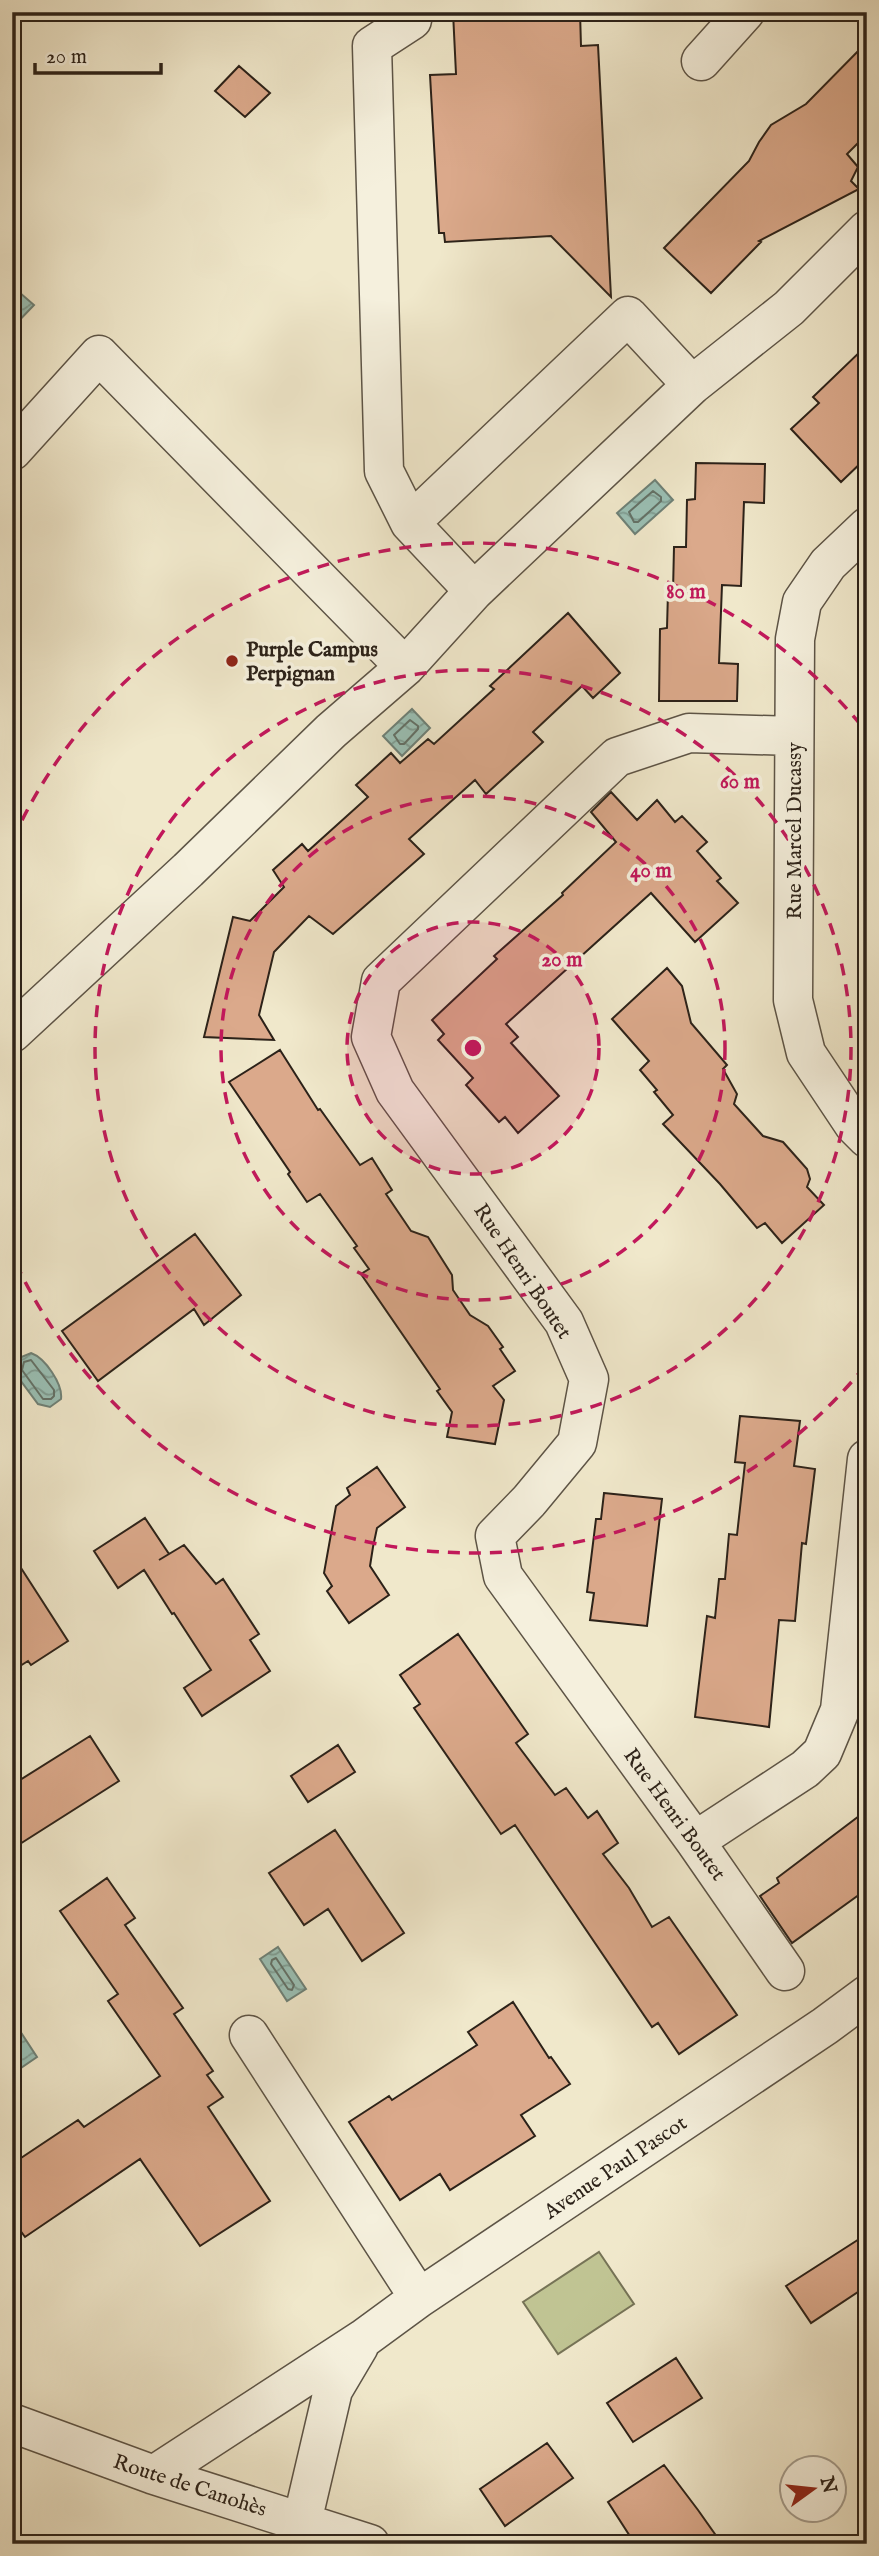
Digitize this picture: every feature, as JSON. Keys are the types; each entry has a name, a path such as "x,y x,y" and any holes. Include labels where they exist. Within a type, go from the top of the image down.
{"street":[{"path":"413,12 412,20 373,46 384,471 411,523 474,591"},
{"path":"701,61 745,12"},
{"path":"12,1033 170,888 331,731 405,667 474,591 692,385 789,308 867,230"},
{"path":"411,523 628,316 692,385"},
{"path":"12,452 99,355 405,667"},
{"name":"Rue Marcel Ducassy","path":"867,527 828,564 802,602 795,639 793,1000 806,1053 854,1125 867,1138"},
{"name":"Rue Henri Boutet","path":"785,1971 695,1841 503,1576 495,1536 529,1502 577,1443 589,1379 564,1322 395,1091 371,1037 382,981 617,757 689,733 794,736"},
{"path":"695,1841 805,1769 822,1753 839,1710 867,1459"},
{"name":"Avenue Paul Pascot","path":"154,2475 363,2339 419,2298 825,2026 867,1995"},
{"path":"249,2035 419,2298"},
{"name":"Avenue Paul Pascot","path":"302,2522 333,2390 363,2339"},
{"name":"Route de Canohès","path":"12,2423 154,2475 370,2544"}],"green space":[{"path":"599,2252 634,2304 558,2354 523,2302"}],"water":[{"path":"12,286 34,305 12,328"},
{"path":"655,480 673,500 635,534 617,513"},
{"path":"412,709 430,728 402,756 383,736"},
{"path":"31,1353 47,1366 59,1386 61,1399 50,1407 38,1404 15,1373 19,1358"},
{"path":"278,1947 306,1989 287,2001 260,1959"},
{"path":"20,2031 37,2057 12,2074 12,2036"}],"building":[{"path":"453,12 580,12 581,46 598,45 611,297 551,236 445,242 444,233 439,233 430,75 456,74"},
{"path":"867,42 867,134 847,154 858,167 851,181 859,189 759,241 761,242 711,293 664,248 749,161 771,125 806,104"},
{"path":"239,66 270,93 245,117 215,91"},
{"path":"867,345 867,457 841,482 791,429 819,403 813,397"},
{"path":"696,463 765,464 764,503 744,502 741,586 722,585 719,663 738,664 737,701 659,701 660,629 667,628 668,592 673,592 674,547 686,547 687,500 695,499"},
{"path":"568,613 620,673 593,698 582,686 533,732 543,742 486,794 475,780 409,839 424,854 333,934 309,916 274,952 259,1015 274,1040 204,1037 233,917 250,921 284,887 273,870 302,844 308,851 368,797 356,785 391,753 400,763 428,739 434,744 494,689 490,686"},
{"path":"611,792 637,820 657,800 675,822 682,816 707,842 697,851 721,878 717,881 738,903 695,942 651,893 506,1024 518,1037 511,1043 559,1096 518,1133 505,1117 499,1122 466,1085 473,1078 438,1040 444,1034 432,1020 497,959 494,956 563,895 562,893 616,842 591,812"},
{"path":"667,968 682,986 691,1023 727,1065 723,1069 737,1094 734,1104 763,1136 783,1142 807,1169 810,1179 807,1187 824,1205 782,1243 765,1223 757,1228 663,1124 673,1115 640,1070 649,1061 612,1019"},
{"path":"280,1050 318,1110 320,1109 360,1165 372,1158 392,1190 386,1194 411,1231 428,1237 452,1275 453,1290 470,1315 488,1326 503,1347 500,1349 515,1371 493,1386 504,1400 495,1444 447,1437 452,1412 437,1391 440,1389 361,1274 369,1269 354,1248 357,1246 320,1194 307,1202 229,1082"},
{"path":"195,1234 241,1295 204,1325 194,1309 98,1381 62,1331"},
{"path":"740,1416 800,1421 794,1466 815,1469 806,1544 802,1543 795,1621 779,1620 769,1727 695,1717 707,1616 715,1618 719,1579 725,1579 729,1534 737,1535 745,1463 735,1462"},
{"path":"377,1467 405,1507 377,1528 373,1547 370,1566 389,1595 349,1623 327,1591 332,1586 324,1573 336,1506 350,1495 347,1488"},
{"path":"604,1493 662,1499 647,1626 590,1620 594,1593 587,1592 596,1519 601,1519"},
{"path":"145,1518 169,1554 184,1545 216,1584 223,1579 259,1634 250,1640 270,1671 202,1716 184,1688 211,1670 174,1613 172,1614 144,1570 118,1588 94,1551"},
{"path":"12,1554 68,1641 31,1665 28,1661 12,1671"},
{"path":"458,1634 528,1734 516,1743 555,1795 566,1788 588,1818 597,1811 618,1843 603,1854 629,1888 652,1927 669,1917 737,2015 679,2054 658,2023 652,2027 515,1825 501,1834 414,1708 420,1704 400,1675"},
{"path":"90,1736 119,1781 12,1849 12,1785"},
{"path":"338,1745 355,1772 308,1802 291,1776"},
{"path":"867,1810 867,1889 792,1943 760,1896 779,1883 777,1878"},
{"path":"335,1830 404,1933 362,1961 328,1909 304,1925 269,1873"},
{"path":"107,1878 135,1918 125,1925 183,2008 174,2014 213,2071 207,2075 223,2097 208,2107 270,2201 200,2246 140,2159 25,2237 12,2219 12,2164 78,2120 84,2127 160,2076 108,2001 118,1994 60,1911"},
{"path":"513,2002 549,2058 551,2057 570,2084 521,2115 535,2136 450,2190 440,2174 400,2200 349,2122 389,2096 392,2100 477,2045 468,2032"},
{"path":"867,2234 867,2286 811,2323 786,2286"},
{"path":"676,2358 702,2398 633,2442 607,2403"},
{"path":"547,2443 573,2478 505,2526 480,2489"},
{"path":"664,2465 722,2544 635,2544 608,2502"}],"place":[{"name":"Purple Campus Perpignan","path":"232,661"}]}
